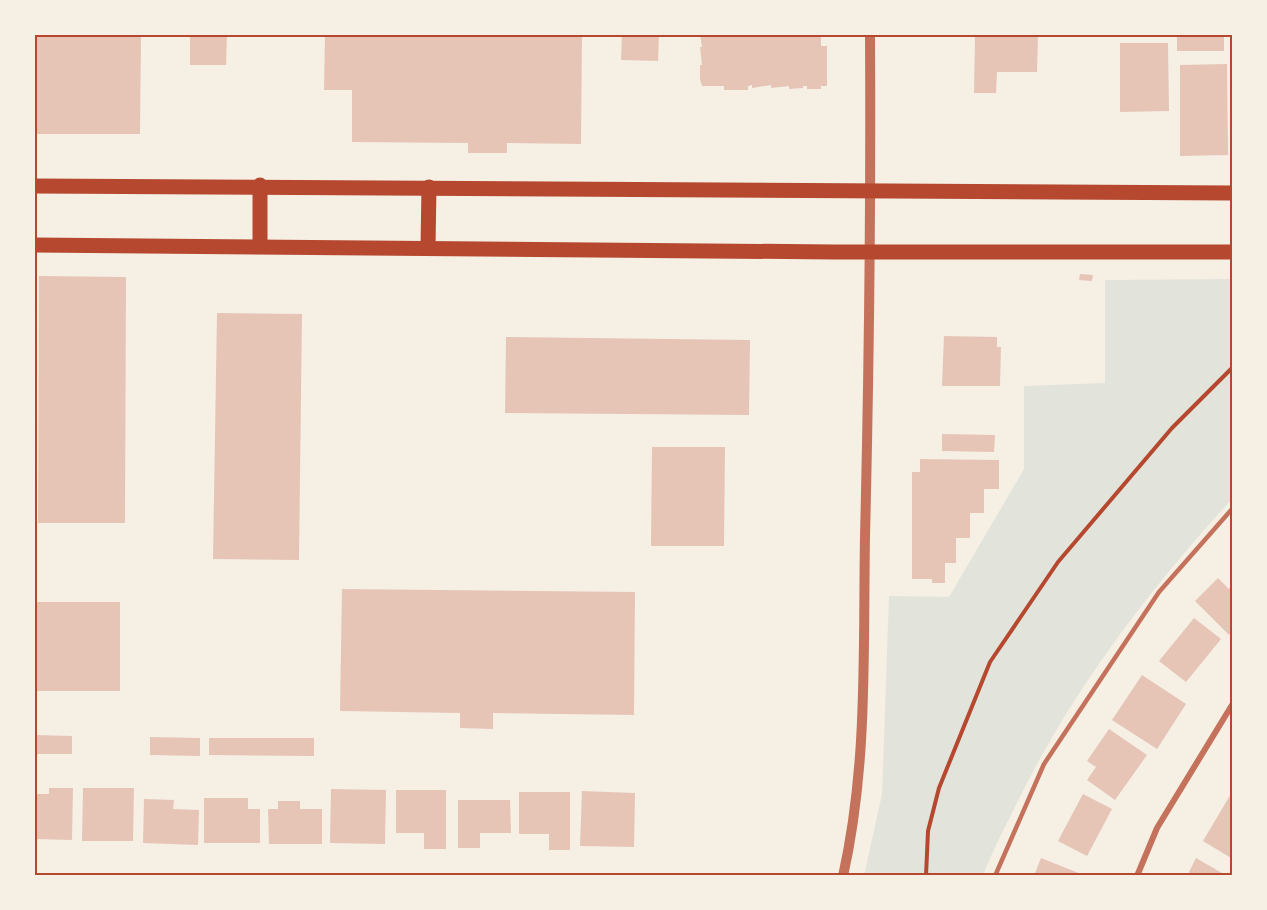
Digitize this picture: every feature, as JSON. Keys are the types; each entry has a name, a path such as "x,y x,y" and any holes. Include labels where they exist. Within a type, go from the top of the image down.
{"main road":[{"path":"34,186 260,185 872,192 1233,193"},
{"path":"260,185 260,246"},
{"path":"428,247 429,187"},
{"path":"34,245 871,252 1233,252"}],"street":[{"path":"843,876 860,779 872,192 870,34"},
{"path":"1137,876 1157,828 1233,705"}],"lane":[{"path":"995,876 1044,764 1160,592 1233,509"}],"path":[{"path":"926,876 928,831 939,788 990,662 1059,562 1172,428 1233,368"}],"shaded area":[{"path":"1232,279 1232,499 1140,608 1085,685 1036,766 983,875 864,876 882,794 889,596 949,597 1024,469 1024,386 1105,383 1105,280"}],"building":[{"path":"34,34 141,34 140,134 34,134"},
{"path":"190,34 227,34 226,65 190,65"},
{"path":"325,34 582,34 581,144 507,143 507,153 468,153 468,143 352,142 352,90 324,90"},
{"path":"622,34 659,34 658,61 621,60"},
{"path":"700,34 821,34 821,46 827,46 827,86 821,86 821,89 807,89 807,86 803,86 803,88 789,89 789,86 771,88 771,85 752,88 752,85 748,86 748,90 724,90 724,86 702,86"},
{"path":"1177,34 1224,34 1224,51 1177,51"},
{"path":"975,35 1038,36 1037,72 997,72 996,93 974,93"},
{"path":"1120,43 1168,43 1169,111 1120,112"},
{"path":"1227,64 1228,155 1180,156 1180,65"},
{"path":"1080,274 1093,275 1092,281 1079,280"},
{"path":"39,276 126,277 125,523 38,523"},
{"path":"217,313 302,314 299,560 213,559"},
{"path":"944,336 997,337 997,347 1001,347 1000,386 942,386"},
{"path":"506,337 750,340 749,415 505,413"},
{"path":"942,434 995,435 994,452 942,451"},
{"path":"652,447 725,447 724,546 651,546"},
{"path":"920,459 999,460 999,489 984,489 984,513 970,513 970,538 956,538 956,563 945,563 945,583 932,583 932,579 912,579 912,472 920,472"},
{"path":"1218,578 1229,589 1232,585 1232,631 1229,635 1195,601"},
{"path":"342,589 635,592 634,715 493,713 493,729 460,728 460,713 340,711"},
{"path":"34,602 120,602 120,691 34,691"},
{"path":"1194,618 1221,639 1186,682 1159,661"},
{"path":"1142,675 1186,704 1157,749 1112,720"},
{"path":"1109,729 1147,755 1115,800 1087,780 1096,767 1087,761"},
{"path":"34,735 72,736 72,754 34,754"},
{"path":"150,737 200,738 200,756 150,755"},
{"path":"209,738 314,738 314,756 209,755"},
{"path":"49,788 73,788 72,840 34,839 34,794 49,794"},
{"path":"83,788 134,788 133,841 82,841"},
{"path":"331,789 386,790 385,844 330,843"},
{"path":"396,790 446,790 446,849 424,849 424,833 396,833"},
{"path":"582,791 635,793 634,847 580,846"},
{"path":"519,792 570,792 570,850 549,850 549,834 519,834"},
{"path":"1232,792 1232,856 1231,858 1203,841"},
{"path":"1083,794 1112,809 1087,856 1058,841"},
{"path":"204,798 248,798 248,809 260,809 260,843 204,843"},
{"path":"144,799 174,800 173,809 199,810 198,845 143,843"},
{"path":"458,800 510,800 511,833 480,833 480,848 458,848"},
{"path":"278,801 300,801 300,809 322,809 322,844 269,844 268,809 278,809"},
{"path":"1041,858 1081,874 1081,876 1034,876"},
{"path":"1196,858 1227,876 1187,876"}]}
